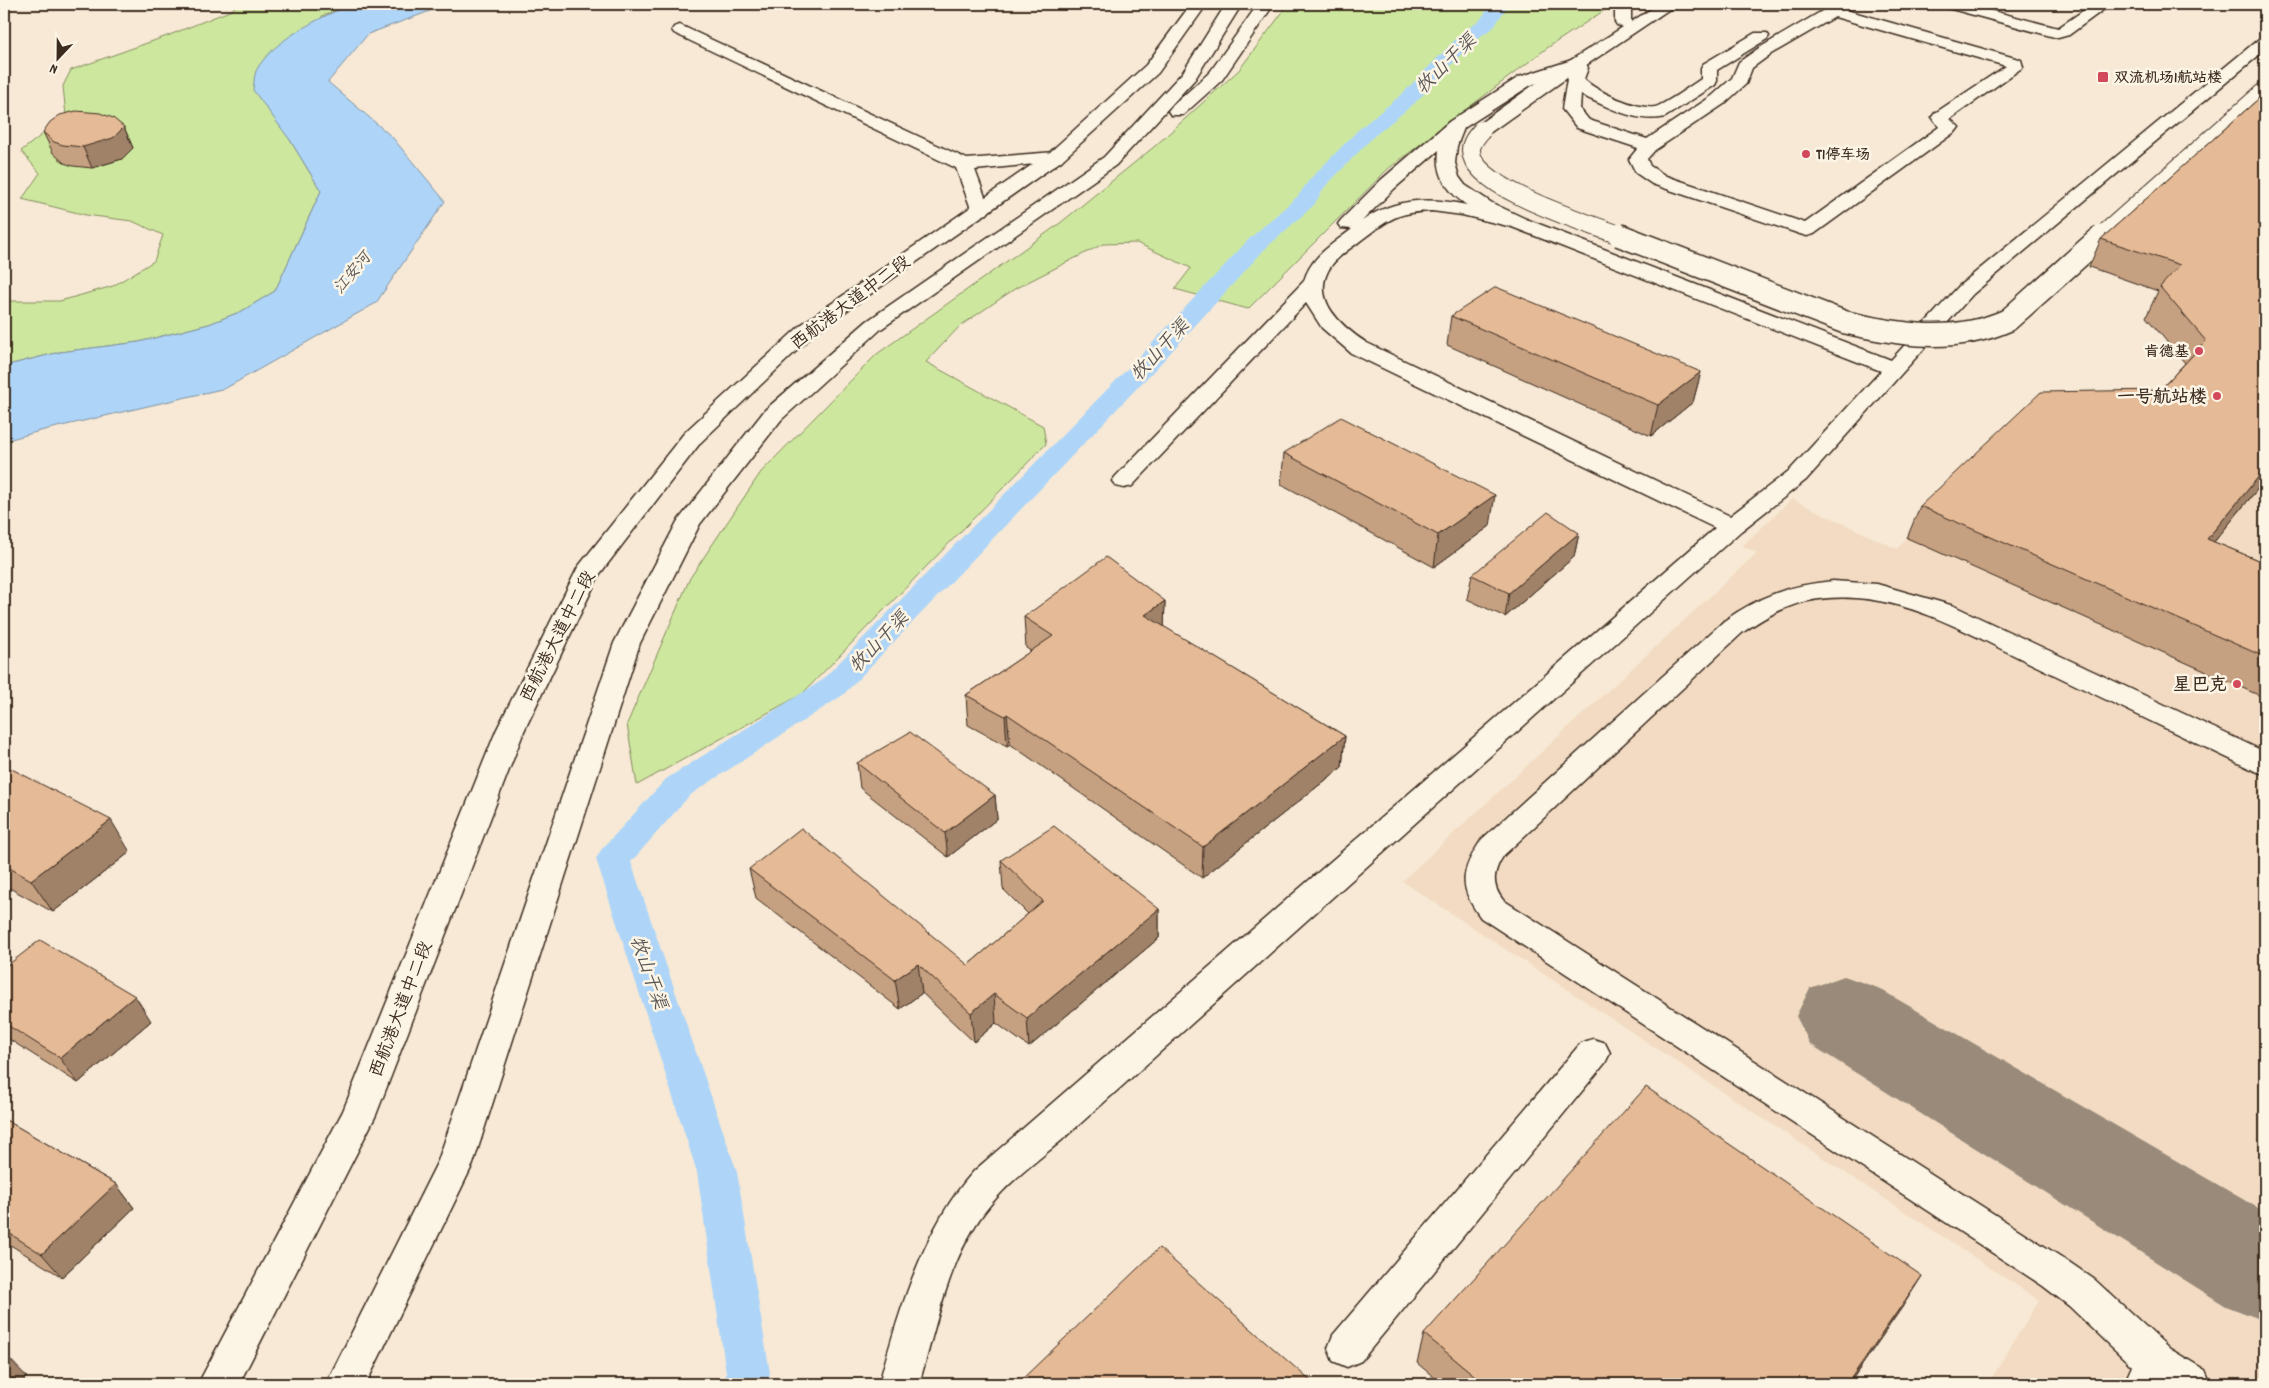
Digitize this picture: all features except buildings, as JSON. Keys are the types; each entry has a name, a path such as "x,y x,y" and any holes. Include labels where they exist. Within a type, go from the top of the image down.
{"main road":[{"name":"西航港大道中二段","path":"218,1384 359,1115 510,731 587,573 692,437 809,328 1055,157 1152,69 1199,4"},
{"name":"西航港大道中二段","path":"346,1384 455,1164 627,642 689,522 773,415 874,325 1110,161 1189,75 1234,4"},
{"path":"1110,161 1164,122 1216,76 1266,4"},
{"path":"1623,22 1624,4"},
{"path":"1124,481 1312,285 1316,273 1352,218 1388,184 1456,125 1525,81 1583,63 1640,4"},
{"path":"1669,4 1482,130 1471,148 1471,152 1478,165 1502,187 1528,200 1844,322 1898,333 1952,334 1981,330 2008,320 2265,91"},
{"path":"1583,63 1583,90 1628,109 1659,112 1709,81 1709,68 1814,4"},
{"path":"1949,4 2058,33 2063,32 2103,4"},
{"path":"1839,8 2015,64 2015,67 1942,118 1946,125 1800,227 1660,180 1642,169 1638,159 1649,146 1718,100 1740,80 1745,66 1839,8"},
{"path":"680,30 964,165 1055,157"},
{"path":"899,1384 935,1276 952,1234 969,1203 995,1174 1050,1129 1732,526 1798,475 1893,368 1910,353 1966,290 2265,42"},
{"path":"1583,63 1571,109 1582,124 1649,146"},
{"path":"1456,125 1446,152 1446,166 1451,181 1476,203 1519,223 1893,368"},
{"path":"964,165 980,210"},
{"path":"1328,257 1384,214 1402,208 1443,206 1519,223"},
{"path":"1312,285 1318,310 1328,324 1343,338 1359,348 1732,526"},
{"path":"2191,1384 2150,1373 2082,1293 2056,1274 1492,909 1482,894 1479,875 1493,847 1733,627 1763,606 1792,596 1820,590 1846,587 1878,591 1906,598 1945,612 2265,764"},
{"path":"1347,1348 1593,1053"}],"shaded area":[{"path":"2265,109 2265,1384 1988,1384 2039,1300 1402,881 1757,553 1742,546 1792,499 1897,549 1907,538 2145,420 2192,371 2146,317 2166,294 2089,267"}],"green space":[{"path":"237,4 352,4 322,16 290,140 321,191 275,291 242,311 209,324 139,342 60,352 4,366 4,301 60,301 113,286 154,261 163,235 132,221 86,215 22,199 40,173 21,151 66,116 63,86 71,70 167,36 232,10"},
{"path":"1285,4 1611,4 1611,6 1547,48 1388,169 1248,309 1175,289 1191,268 1137,243 1103,244 1016,288 960,326 926,362 1043,426 1046,444 802,694 637,785 627,724 690,578 761,472 877,354 1059,224 1155,146 1239,70 1282,13"}],"water":[{"name":"江安河","path":"352,4 449,4 368,34 328,82 392,137 445,201 376,303 226,388 4,441 4,366 60,352 139,342 209,324 242,311 275,291 321,191 290,140 253,90 255,73 273,49 285,40 312,23"}],"waterway":[{"name":"牧山干渠","path":"745,1384 748,1373 717,1172 613,859 678,787 832,688 1151,359 1257,244 1306,200 1316,184 1366,133 1408,99 1469,36 1487,24 1500,4"}],"taxiway":[{"path":"1844,1016 2265,1270"}],"place":[{"name":"双流机场1航站楼","path":"2103,77"},
{"name":"T1停车场","path":"1806,154"},
{"name":"肯德基","path":"2199,351"},
{"name":"一号航站楼","path":"2217,396"},
{"name":"星巴克","path":"2237,684"}]}
